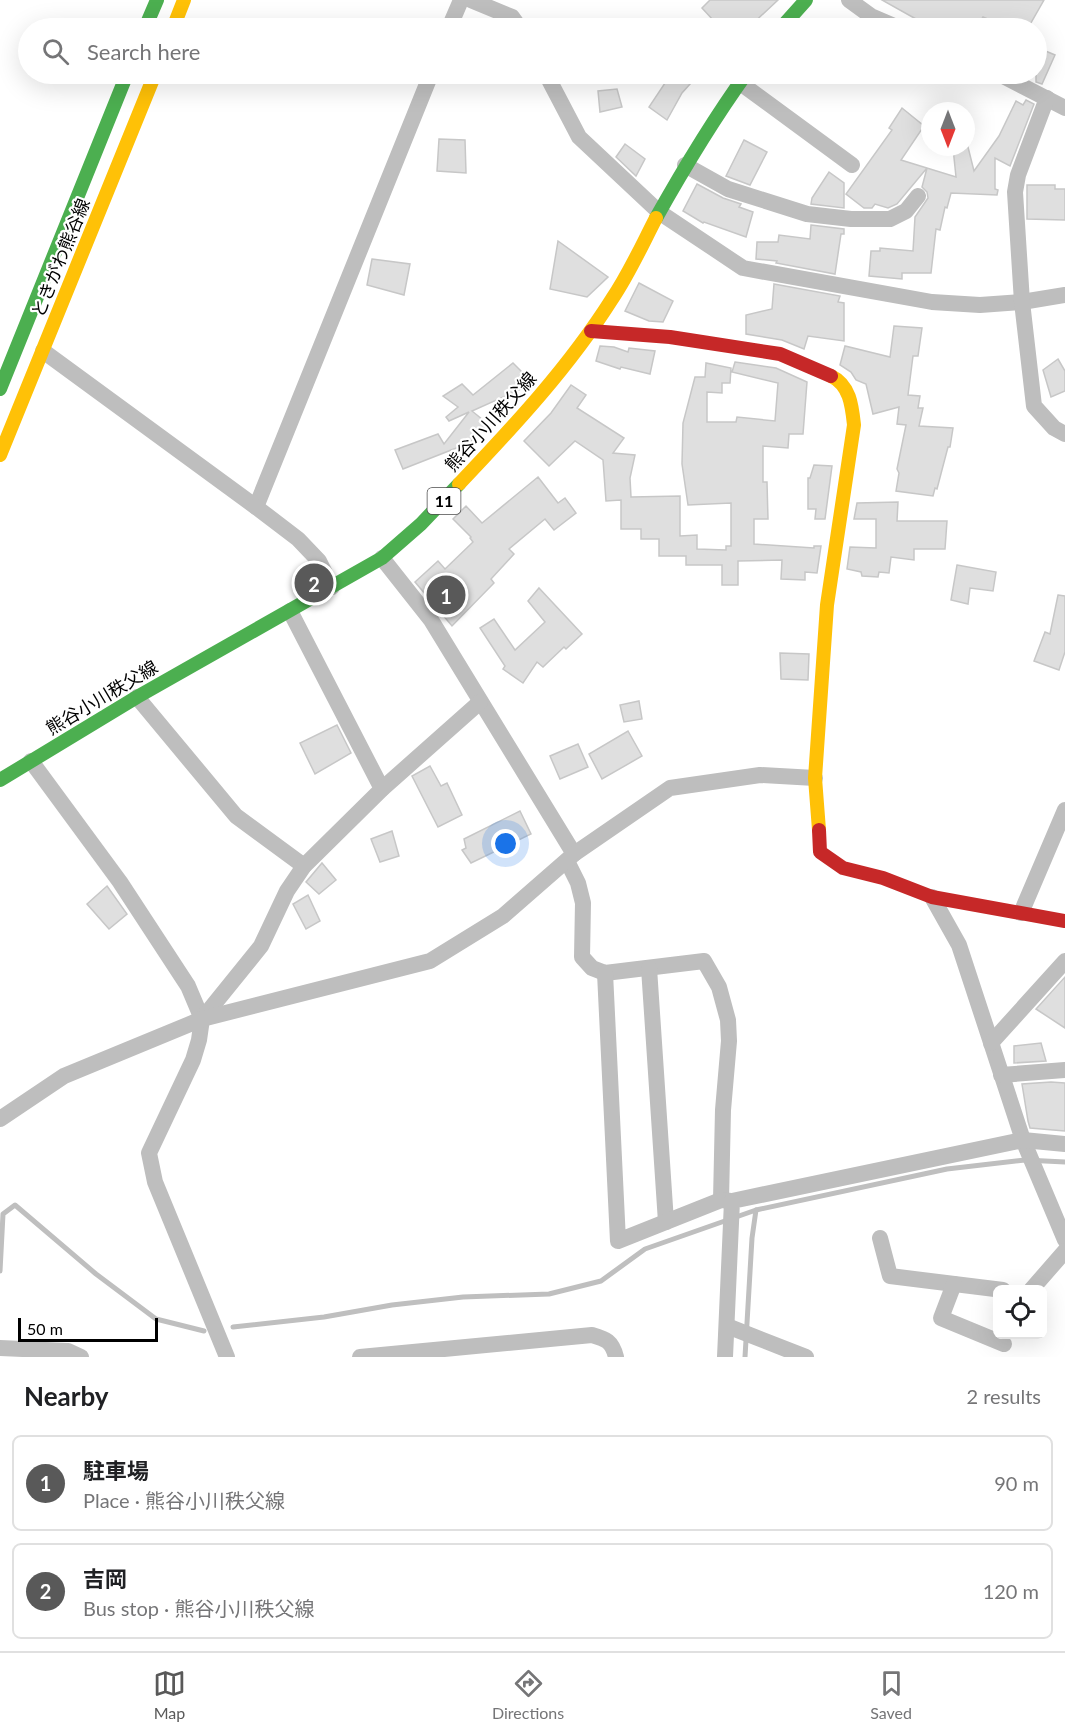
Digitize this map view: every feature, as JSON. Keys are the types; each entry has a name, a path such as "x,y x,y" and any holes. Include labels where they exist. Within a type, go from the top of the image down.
{"main road":[{"path":"149,18 157,0"},
{"path":"177,18 184,0"},
{"path":"790,18 806,0"},
{"name":"ときがわ熊谷線","path":"0,389 123,84"},
{"name":"ときがわ熊谷線","path":"0,455 150,84"},
{"name":"熊谷小川秩父線","path":"0,780 136,697 381,558 421,524 528,411 591,331 614,297 685,165 738,84"},
{"path":"591,331 670,337 780,354 838,380 852,401 854,425 827,605 815,778 820,852 843,868 883,878 932,897 1065,921"}],"street":[{"path":"453,18 461,0"},
{"path":"471,0 513,18"},
{"path":"849,0 876,18"},
{"path":"256,507 427,84"},
{"path":"551,84 579,137 659,212 743,268 932,302 980,305 1022,302 1065,294"},
{"path":"750,84 852,165"},
{"path":"1019,84 1065,108"},
{"path":"1047,98 1018,175 1015,192 1022,302 1034,406 1054,428 1065,434"},
{"path":"685,165 728,189 807,214 851,219 890,219 906,211 918,196"},
{"path":"43,351 298,539 319,561 332,587"},
{"path":"381,558 431,620 570,858 583,903 582,957 592,968 605,973 704,961 718,987 728,1020 729,1041 723,1110 731,1232 725,1357"},
{"path":"290,611 382,789"},
{"path":"136,697 236,816 304,866"},
{"path":"227,1357 155,1182 149,1153 193,1060 202,1019 261,946 288,891 304,866 382,789 480,702"},
{"path":"31,761 120,882 188,986 202,1019"},
{"path":"0,1119 64,1076 202,1019 430,961 502,916 570,858 670,788 760,776 815,778"},
{"path":"1021,913 1065,810"},
{"path":"932,897 959,945 1023,1140 1065,1240"},
{"path":"991,1043 1065,961"},
{"path":"649,968 666,1222"},
{"path":"605,973 618,1241 666,1222 728,1202 1023,1140 1065,1144"},
{"path":"1001,1075 1065,1070"},
{"path":"880,1238 890,1276 993,1289"},
{"path":"1035,1285 1065,1252"},
{"path":"954,1284 941,1318 1004,1345"},
{"path":"727,1326 806,1357"},
{"path":"360,1357 408,1355 591,1335 606,1339 616,1357"},
{"path":"0,1348 72,1355"}],"building":[{"path":"710,0 778,0 759,18 711,18 702,8"},
{"path":"882,0 1044,0 1034,18 914,18"},
{"path":"1047,52 1055,55 1047,73"},
{"path":"664,84 690,84 682,93 667,120 649,107"},
{"path":"617,89 622,107 600,112 598,91"},
{"path":"1026,100 1034,104 1010,166 995,158 997,195 951,193 940,230 936,229 931,273 902,273 902,279 869,276 871,251 880,251 880,248 913,251 915,217 928,198 927,192 922,187 927,168 956,177 954,156 970,156 974,171 999,136 1016,101 1023,105"},
{"path":"902,108 921,124 921,130 901,160 927,168 897,204 888,208 875,204 872,208 864,208 846,194 892,130 889,128"},
{"path":"439,139 465,140 466,173 437,171"},
{"path":"744,140 767,152 750,185 726,176"},
{"path":"625,144 645,159 636,176 616,157"},
{"path":"829,172 844,183 844,208 811,204 812,198"},
{"path":"697,184 753,212 746,237 703,223 683,211"},
{"path":"1027,185 1055,185 1055,189 1065,189 1065,220 1027,219"},
{"path":"811,225 844,229 844,234 841,234 835,274 776,263 777,261 756,259 757,242 778,242 779,235 810,239"},
{"path":"558,241 608,277 587,297 550,289"},
{"path":"372,259 410,264 404,295 367,285"},
{"path":"639,283 673,301 663,322 649,321 625,311"},
{"path":"774,284 840,296 838,302 844,303 844,341 808,336 804,349 782,340 746,334 746,315 772,309"},
{"path":"894,326 922,328 918,356 913,356 908,395 920,396 918,408 923,408 919,426 953,428 950,447 948,447 933,496 896,491 899,473 897,469 906,425 897,424 899,407 873,414 866,384 856,380 851,372 840,365 845,346 890,357"},
{"path":"600,346 614,347 628,352 629,348 655,351 650,374 621,367 620,369 596,361"},
{"path":"1058,359 1065,371 1065,391 1051,397 1043,370"},
{"path":"735,362 776,368 807,382 803,434 789,434 788,448 763,446 763,482 767,482 768,519 754,519 754,544 814,548 814,546 821,546 817,573 805,572 805,580 781,579 782,560 738,561 738,585 722,585 722,565 686,565 686,556 659,556 659,539 641,539 641,529 621,529 621,500 606,501 603,460 575,441 549,466 524,441 551,413 571,385 586,395 577,408 624,438 613,453 635,455 630,478 631,497 680,496 680,536 697,535 697,549 726,550 726,546 731,546 731,503 688,505 682,464 683,423 695,377 705,377 706,363 731,368 730,383 722,383 722,393 707,392 707,422 736,422 737,417 775,421 778,383 732,372"},
{"path":"513,363 532,382 530,385 472,411 488,424 469,443 403,469 395,450 438,434 444,444 469,412 449,421 446,417 458,407 443,396 462,384 473,395"},
{"path":"814,465 832,466 825,519 815,519 816,509 808,509 808,478 810,478"},
{"path":"538,477 558,503 565,498 576,513 554,530 545,519 509,549 514,554 491,579 494,583 452,626 415,582 438,561 445,569 473,542 453,519 466,506 482,523"},
{"path":"898,502 897,521 947,521 945,549 914,549 914,560 891,557 889,573 879,572 878,577 862,576 861,572 847,569 850,547 876,548 876,519 854,519 857,503"},
{"path":"957,565 996,572 993,591 970,588 968,604 951,600"},
{"path":"539,588 582,634 543,667 537,662 523,683 503,669 505,666 480,628 494,619 515,650 545,622 528,601"},
{"path":"1058,595 1065,596 1065,652 1059,670 1034,661 1045,632 1050,634"},
{"path":"780,653 809,654 808,680 781,679"},
{"path":"639,701 642,719 624,722 620,705"},
{"path":"337,725 351,753 315,774 300,743"},
{"path":"628,731 642,756 602,779 589,754"},
{"path":"578,744 588,767 560,779 550,756"},
{"path":"430,766 441,786 447,783 462,815 438,827 412,776"},
{"path":"520,811 531,834 471,863 462,850 466,848 464,839"},
{"path":"392,831 399,856 380,862 371,839"},
{"path":"322,863 336,880 319,894 306,882"},
{"path":"107,886 127,914 109,929 87,904"},
{"path":"308,895 320,921 306,929 293,904"},
{"path":"1065,977 1065,1028 1036,1009"},
{"path":"1041,1043 1046,1061 1014,1063 1014,1046"},
{"path":"1065,1083 1065,1131 1030,1128 1028,1121 1022,1084"}],"waterway":[{"path":"233,1327 324,1317 392,1305 463,1297 549,1294 601,1281 645,1249 756,1210 947,1169 1025,1160 1065,1162"},
{"path":"0,1271 3,1214 15,1205 96,1274 156,1319 204,1331"},
{"path":"745,1357 752,1238 756,1210"}],"traffic: fast":[{"path":"149,18 157,0"},
{"path":"790,18 806,0"},
{"path":"0,389 123,84"},
{"path":"656,218 699,144 739,84"},
{"path":"0,780 137,697 382,558 421,524 459,484"}],"traffic: slow":[{"path":"177,18 184,0"},
{"path":"0,455 151,84"},
{"path":"459,484 520,418 578,348 630,270 656,218"},
{"path":"819,830 815,778 827,605 854,425 846,390 831,376"}],"traffic: jam":[{"path":"591,331 670,337 780,354 831,376"},
{"path":"819,830 820,852 843,868 883,878 932,897 1065,921"}],"place":[{"name":"吉岡","path":"314,583"},
{"name":"駐車場","path":"446,595"}]}
